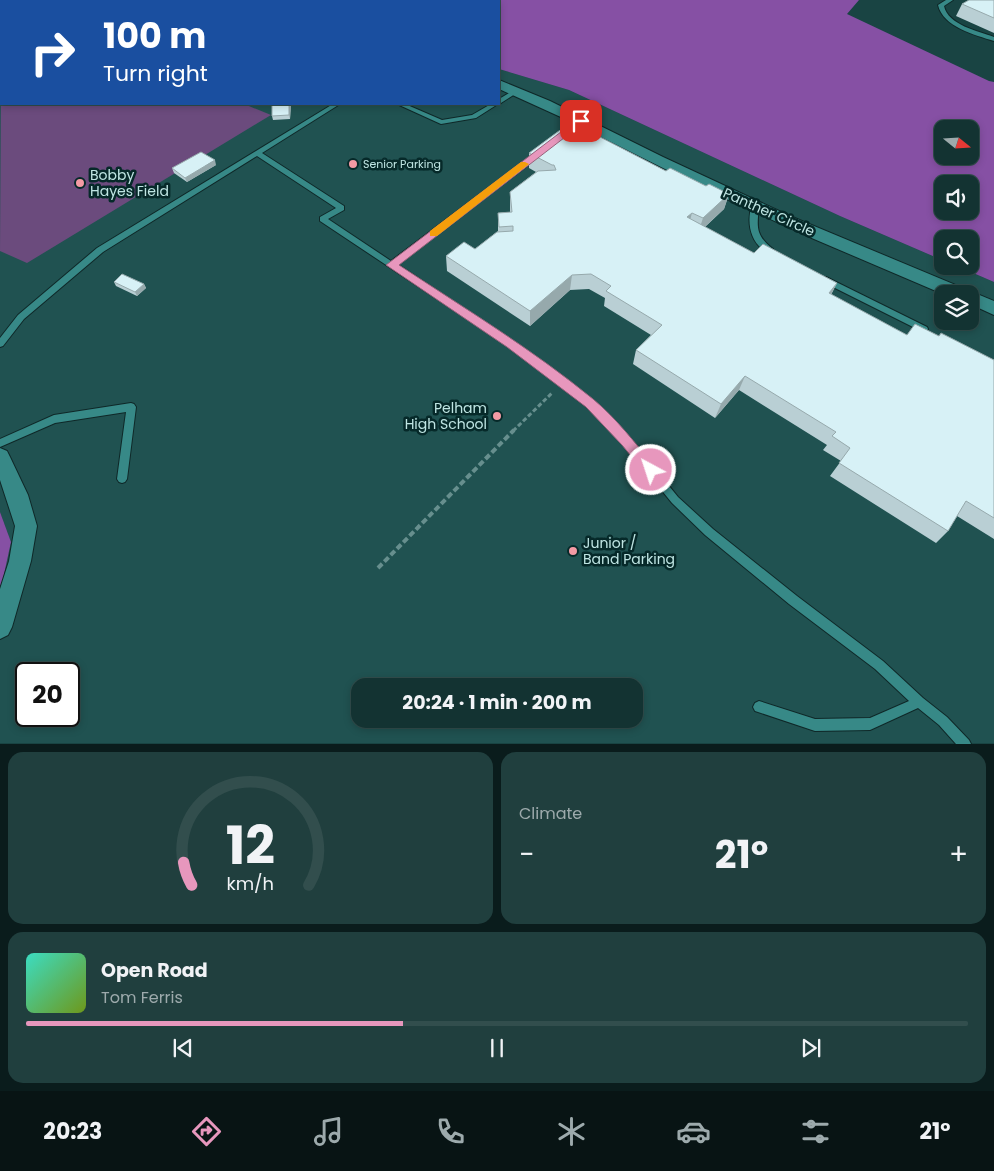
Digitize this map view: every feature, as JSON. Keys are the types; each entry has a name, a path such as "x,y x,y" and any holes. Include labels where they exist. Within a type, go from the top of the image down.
{"street":[{"name":"Panther Circle","path":"500,84 578,124 755,206 889,266 939,285"},
{"path":"979,301 994,308"},
{"path":"0,457 17,495 26,526 20,561 0,627"}],"lane":[{"path":"950,0 941,5 941,12 946,19 994,39"},
{"path":"500,101 516,91"},
{"path":"0,344 21,317 100,250 335,105"},
{"path":"402,105 441,122 474,117 493,105"},
{"path":"391,265 542,151"},
{"path":"257,153 341,208 323,219 511,344 590,404 627,441 675,500 709,532 792,600 879,665 919,702 943,721 965,744"},
{"path":"755,206 753,229 757,242 779,258"},
{"path":"814,274 936,335"},
{"path":"0,444 54,419 131,407 122,479"},
{"path":"759,707 815,725 870,724 919,702"}],"path":[{"path":"378,568 413,536 544,401"}],"shaded area":[{"path":"500,0 859,0 847,14 994,82 994,282 978,275 979,230 934,230 934,257 840,216 569,90 500,69"},
{"name":"Pelham High School","path":"500,69 569,90 840,216 934,257 934,275 978,275 994,282 994,743 0,743 0,593 11,542 0,512 0,105 500,105"},
{"name":"Bobby Hayes Field","path":"1,105 246,105 271,115 27,263 0,251"},
{"path":"0,512 11,542 0,593"}],"building":[{"path":"969,0 994,0 994,18 962,4"},
{"path":"272,105 289,105 289,115 272,116"},
{"path":"571,122 666,171 670,168 706,186 709,184 729,194 703,218 692,213 687,217 754,253 763,244 837,283 829,293 907,335 915,324 939,336 941,333 994,360 994,518 966,501 948,531 839,463 850,448 832,436 836,432 745,376 721,404 636,350 662,325 606,291 611,286 591,274 572,275 530,311 446,256 464,242 475,249 497,232 513,231 513,226 499,227 498,213 512,212 510,192 538,171 556,170 554,165 529,153"},
{"path":"201,152 215,160 185,178 172,168"},
{"path":"122,274 144,284 135,292 114,282"}],"slow traffic":[{"path":"433,233 525,164"}],"place":[{"name":"Senior Parking","path":"353,164"},
{"name":"Bobby Hayes Field","path":"80,183"},
{"name":"Pelham High School","path":"497,416"},
{"name":"Junior / Band Parking","path":"573,551"}],"route":[{"path":"581,121 391,265 511,344 590,404 627,441 651,470"}]}
